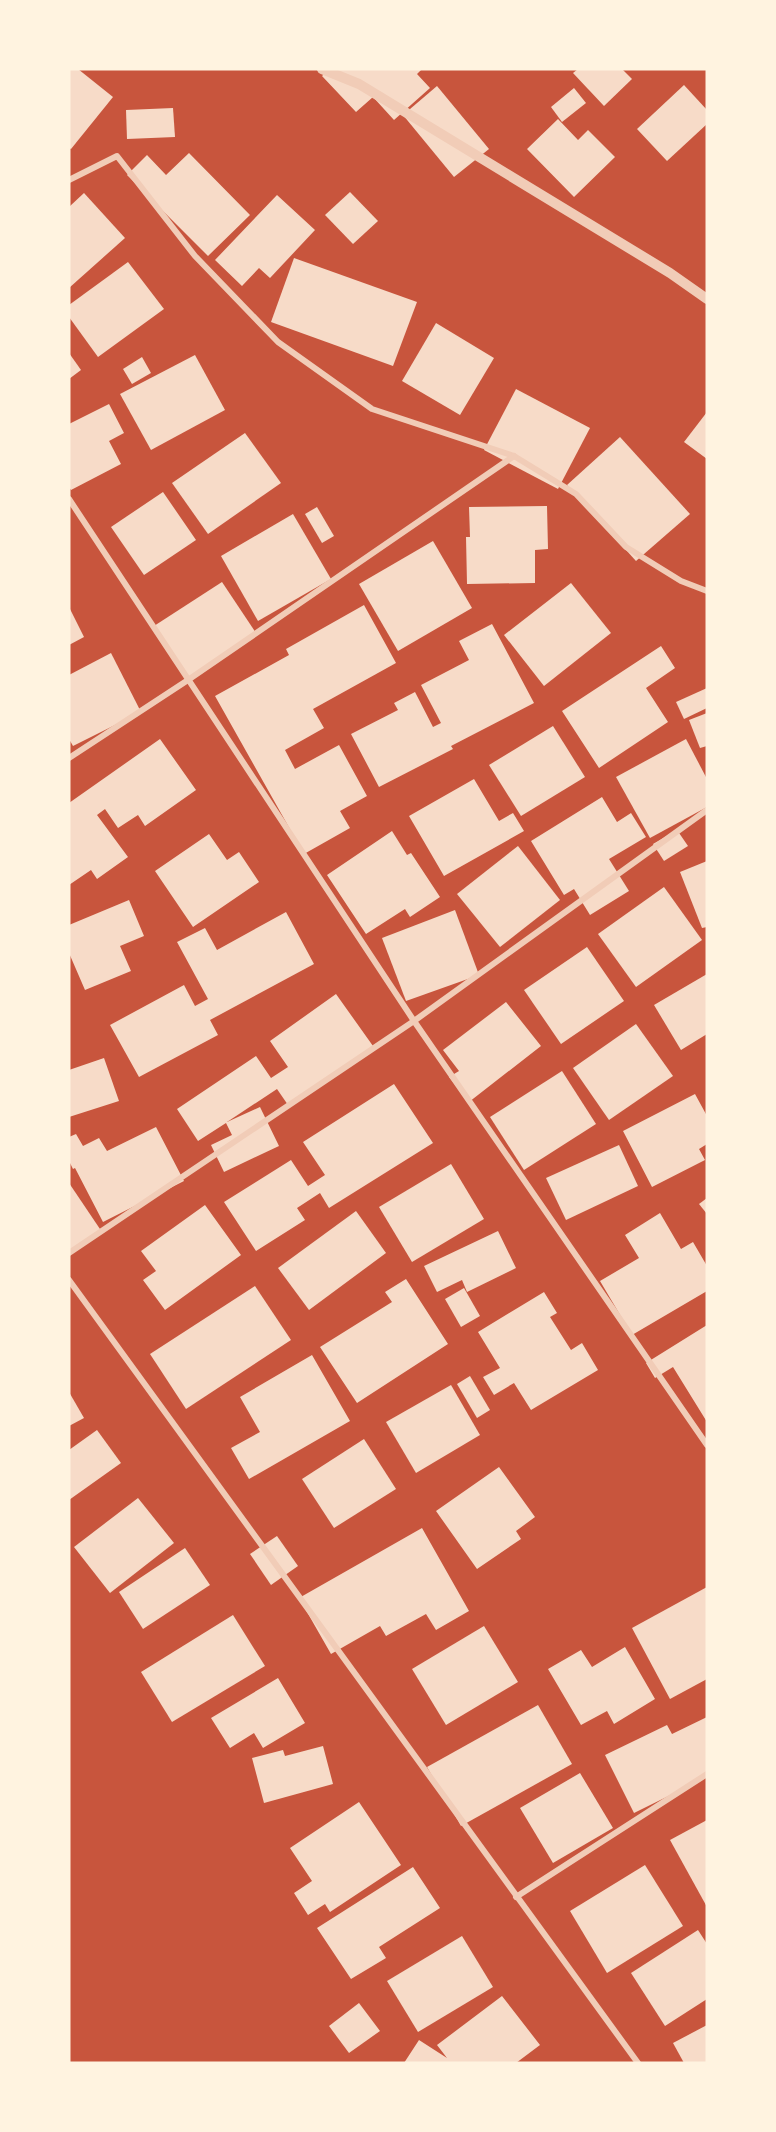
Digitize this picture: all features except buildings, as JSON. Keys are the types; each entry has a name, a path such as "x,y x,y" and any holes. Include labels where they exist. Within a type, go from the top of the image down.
{"street":[{"path":"322,69 359,84 670,273 707,299"},
{"path":"69,180 117,156 195,256 278,342 372,410 514,456 576,494 626,547 681,580 707,591"},
{"path":"69,758 188,680 514,456"},
{"path":"69,499 414,1021 707,1445"},
{"path":"69,1253 414,1021 707,810"},
{"path":"69,1280 638,2063"},
{"path":"516,1898 707,1774"}]}
